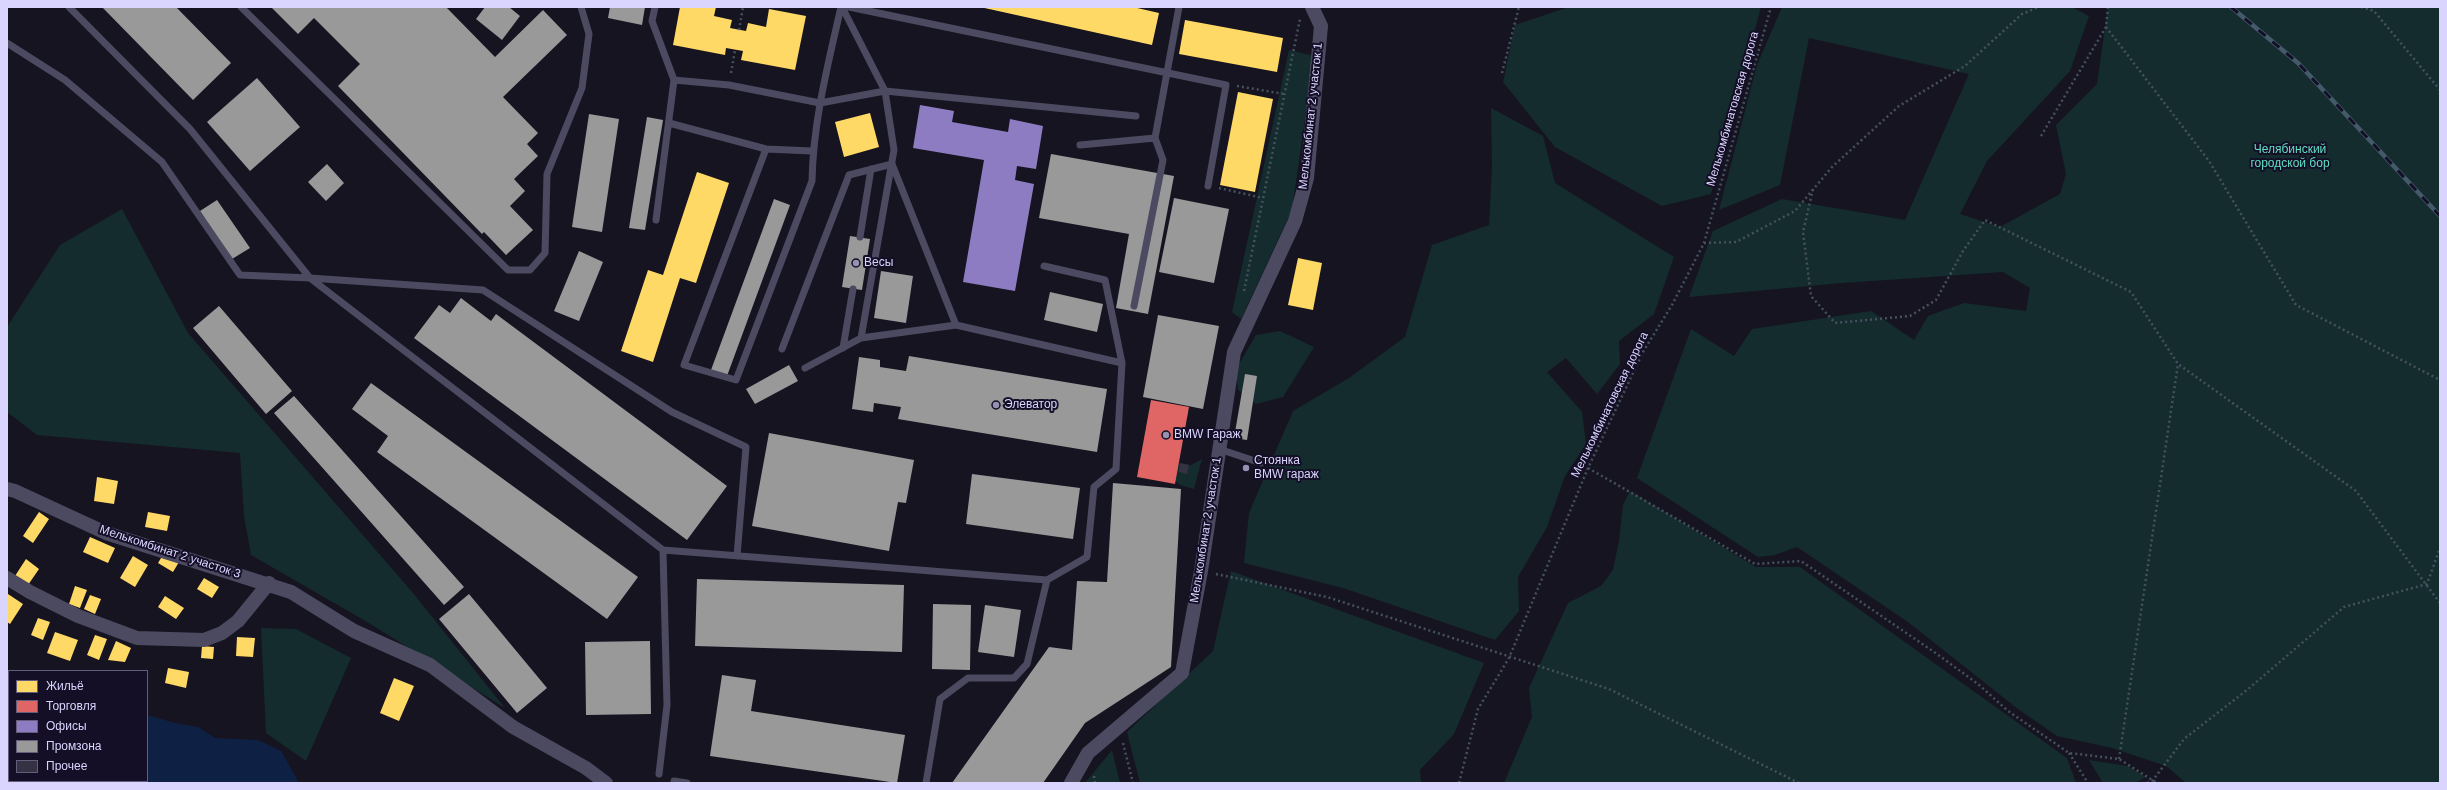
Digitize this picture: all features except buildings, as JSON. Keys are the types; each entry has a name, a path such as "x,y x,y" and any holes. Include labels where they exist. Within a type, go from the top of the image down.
{"street":[{"name":"Мелькомбинат 2 участок 1","path":"1071,783 1088,753 1182,673 1201,571 1218,449 1234,352 1295,221 1307,178 1321,26 1307,11"},
{"name":"Мелькомбинат 2 участок 3","path":"7,489 15,491 106,532 269,583 291,592 354,631 430,665 513,727 586,768 606,783"},
{"path":"7,578 30,592 78,616 136,638 204,640 222,633 238,621 269,583"}],"lane":[{"path":"70,7 190,129 310,278 663,550 1047,580 1088,557 1094,487 1116,469 1122,363 1105,280 1044,266"},
{"path":"241,7 508,270 530,270 545,253 547,174 582,88 589,34 580,7"},
{"path":"656,7 652,21 674,80 656,220"},
{"path":"841,7 885,91 894,150 861,338"},
{"path":"766,148 684,365 736,380 812,181 812,151 820,103 841,7"},
{"path":"849,7 1167,71 1226,85 1208,186"},
{"path":"1134,306 1163,160 1155,138 1179,7"},
{"path":"7,43 65,80 162,162 240,275 310,278 483,290 672,412 746,447 737,556"},
{"path":"674,80 729,85 820,103 885,91 1136,116"},
{"path":"669,123 766,148 812,151"},
{"path":"1080,145 1155,138"},
{"path":"782,348 849,175 892,164"},
{"path":"892,164 956,325"},
{"path":"860,237 871,170"},
{"path":"843,348 853,288"},
{"path":"805,368 861,338 956,325 1122,363"},
{"path":"1218,449 1261,463"},
{"path":"658,774 667,705 663,550"},
{"path":"926,783 940,699 968,678 1014,678 1027,664 1047,580"},
{"path":"674,781 687,783"}],"path":[{"path":"738,30 742,7"},
{"path":"1502,73 1519,7"},
{"name":"Мелькомбинатовская дорога","path":"1459,783 1478,709 1509,658 1588,468 1643,352 1672,305 1704,243 1771,7"},
{"path":"1704,243 1736,242 1795,211 1832,167 1899,106 1965,66 2022,14 2039,7"},
{"path":"2041,136 2106,27 2108,7"},
{"path":"2361,7 2374,11 2440,90"},
{"path":"1244,293 1284,94 1307,11"},
{"path":"2106,27 2209,161 2296,305 2440,380"},
{"path":"729,85 735,50"},
{"path":"1226,85 1284,94"},
{"path":"1208,186 1263,198"},
{"path":"1814,189 1803,232 1811,296 1835,323 1910,316 1936,300 1963,251 1985,220 2130,292 2178,364 2356,491 2440,603"},
{"path":"2119,759 2178,364"},
{"path":"1588,468 1755,564 1801,561 1937,654 1978,684 2008,712 2069,753 2088,783"},
{"path":"2427,584 2440,548"},
{"path":"1201,571 1328,597 1509,658 1609,689 1799,783"},
{"path":"2147,783 2153,780 2184,739 2247,690 2344,607 2427,584"},
{"path":"1119,726 1133,783"},
{"path":"2069,753 2119,759 2157,783"}],"green space":[{"path":"1569,7 1761,7 1711,194 1662,206 1555,147 1503,82 1515,25"},
{"name":"Челябинский городской бор","path":"1782,7 2072,7 2089,16 2070,71 1987,161 1960,214 2000,227 2060,194 2066,174 2056,125 2097,84 2108,7 2440,7 2440,783 2186,783 2166,766 2112,748 2057,736 2018,709 1908,622 1797,547 1775,555 1758,557 1637,478 1691,329 1734,356 1752,329 1871,311 1914,340 1928,316 1964,303 2026,311 2030,288 2003,272 1842,283 1689,297 1713,231 1782,199 1905,220 1969,74 1809,38 1780,185 1719,210 1757,65"},
{"path":"1289,50 1314,56 1292,210 1241,319 1232,312"},
{"path":"1491,108 1543,136 1555,183 1674,257 1654,314 1619,341 1620,364 1597,394 1566,358 1547,372 1582,412 1586,444 1565,476 1547,527 1518,577 1519,611 1495,640 1343,588 1244,563 1249,513 1293,411 1349,378 1405,337 1432,245 1489,225 1492,167"},
{"path":"122,209 188,333 413,593 505,708 369,623 251,555 244,516 240,453 37,435 7,412 7,327 60,245"},
{"path":"1280,331 1314,347 1283,397 1256,404 1238,390 1236,369 1256,335"},
{"path":"1202,459 1194,489 1180,485 1171,477 1173,462 1191,465"},
{"path":"1630,491 1756,567 1800,567 2067,758 2076,783 1504,783 1532,717 1529,688 1568,603 1601,586 1613,570 1619,541 1623,505"},
{"path":"1231,571 1484,663 1454,734 1420,770 1421,783 1140,783 1127,732 1213,651"},
{"path":"261,628 296,629 351,658 306,761 266,733"},
{"path":"1112,750 1120,783 1085,783"},
{"path":"2089,760 2128,766 2146,777 2135,783 2103,783"}],"water":[{"path":"7,687 8,782 148,782 148,715 175,723 198,727 215,738 258,740 281,751 299,783 7,783"}],"railway":[{"path":"2231,7 2298,63 2440,216"}],"place":[{"name":"Весы","path":"856,263"},
{"name":"Элеватор","path":"996,405"},
{"name":"BMW Гараж","path":"1166,435"},
{"name":"Стоянка BMW гараж","path":"1246,468"}]}
